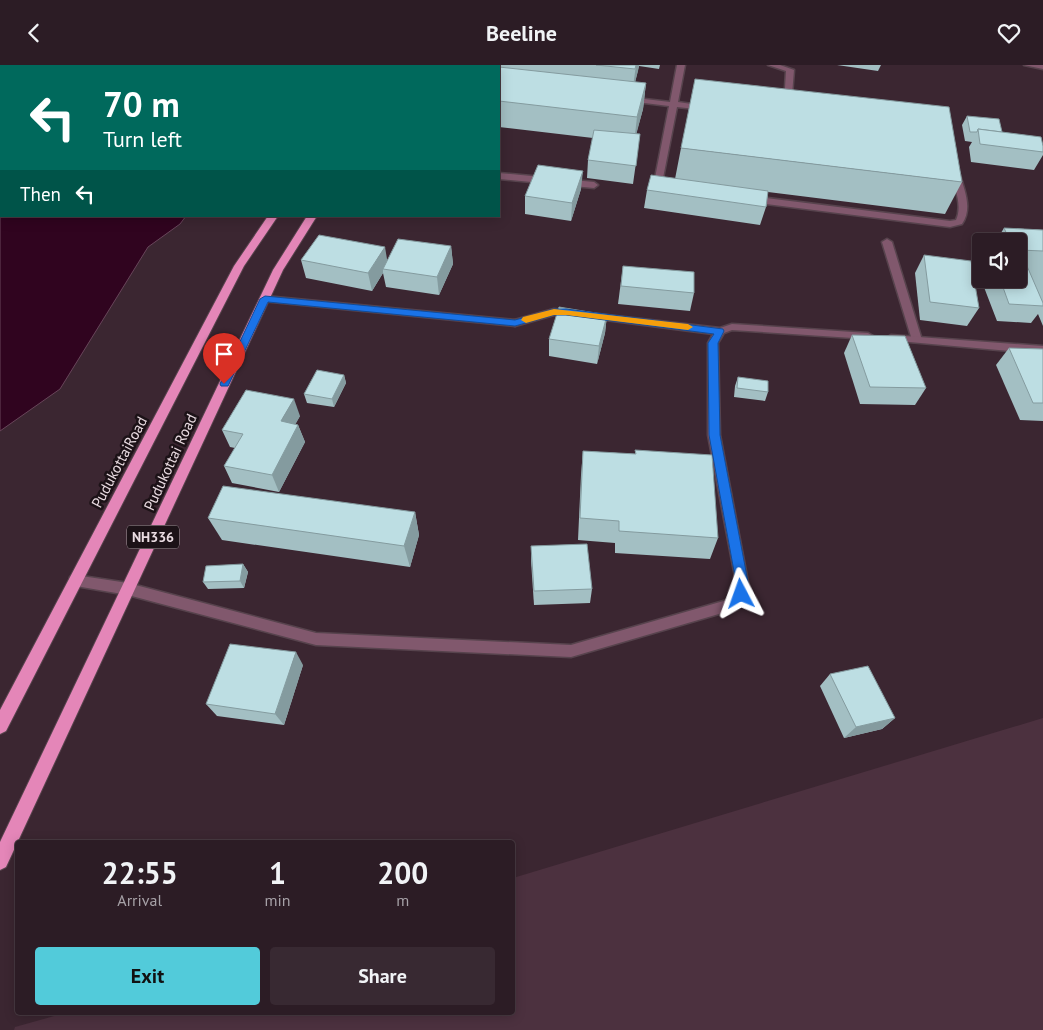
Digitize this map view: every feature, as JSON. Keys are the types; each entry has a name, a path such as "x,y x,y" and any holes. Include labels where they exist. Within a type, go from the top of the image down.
{"highway":[{"name":"PudukottaiRoad","path":"0,726 239,266 272,217"},
{"name":"Pudukottai Road","path":"0,861 278,270 311,217"}],"street":[{"path":"676,190 661,185 658,178 681,65"},
{"path":"772,65 786,68 791,73 787,117"},
{"path":"1028,65 1043,67"},
{"path":"615,98 711,109"},
{"path":"742,198 950,224 959,222 963,217 964,211 953,163"},
{"path":"500,176 594,185"},
{"path":"888,242 917,340"},
{"path":"265,299 515,323 554,312 566,312 720,331 732,327 1043,349"},
{"path":"75,581 128,589 316,639 571,651 731,605 741,594 742,582 714,435 713,343 720,331"}],"shaded area":[{"path":"0,217 185,217 180,224 148,247 60,389 0,431"},
{"path":"1043,718 1043,1030 14,1030 15,1027 58,1015 515,1015 515,877"}],"building":[{"path":"596,65 636,65 635,69"},
{"path":"500,67 646,83 637,117 500,101"},
{"path":"695,79 949,107 962,182 681,148"},
{"path":"967,116 999,119 1002,132 978,129 977,132 970,132"},
{"path":"978,129 1041,137 1043,152 980,144"},
{"path":"594,130 640,134 636,166 588,160"},
{"path":"538,165 583,171 572,203 525,196"},
{"path":"651,175 768,191 766,207 647,190"},
{"path":"1004,228 1043,230 1043,251 1027,250 1027,233 1006,233"},
{"path":"319,235 385,247 368,273 301,260"},
{"path":"398,239 451,246 437,277 383,269"},
{"path":"924,255 971,261 972,288 976,288 979,308 930,302"},
{"path":"623,266 694,272 694,293 621,286"},
{"path":"1027,266 1043,306 1009,304 1003,288 1027,288"},
{"path":"559,307 607,315 599,346 549,339"},
{"path":"852,335 905,336 926,388 870,387"},
{"path":"1009,348 1043,349 1043,403 1033,403"},
{"path":"317,370 344,375 332,399 304,394"},
{"path":"738,377 768,381 768,392 737,388"},
{"path":"246,390 294,399 281,421 298,425 272,475 224,466 243,434 222,430"},
{"path":"635,450 712,455 718,538 619,531 619,521 580,518 583,451 636,454"},
{"path":"223,486 415,512 404,546 208,518"},
{"path":"587,544 592,589 534,591 531,546"},
{"path":"243,564 240,581 203,582 206,566"},
{"path":"230,644 296,652 275,714 206,704"},
{"path":"868,666 895,718 856,727 830,674"}],"slow traffic":[{"path":"526,320 554,312 566,312 688,327"}],"route":[{"path":"224,384 265,299 515,323 554,312 566,312 720,331 713,343 714,435 742,582 741,594"}]}
